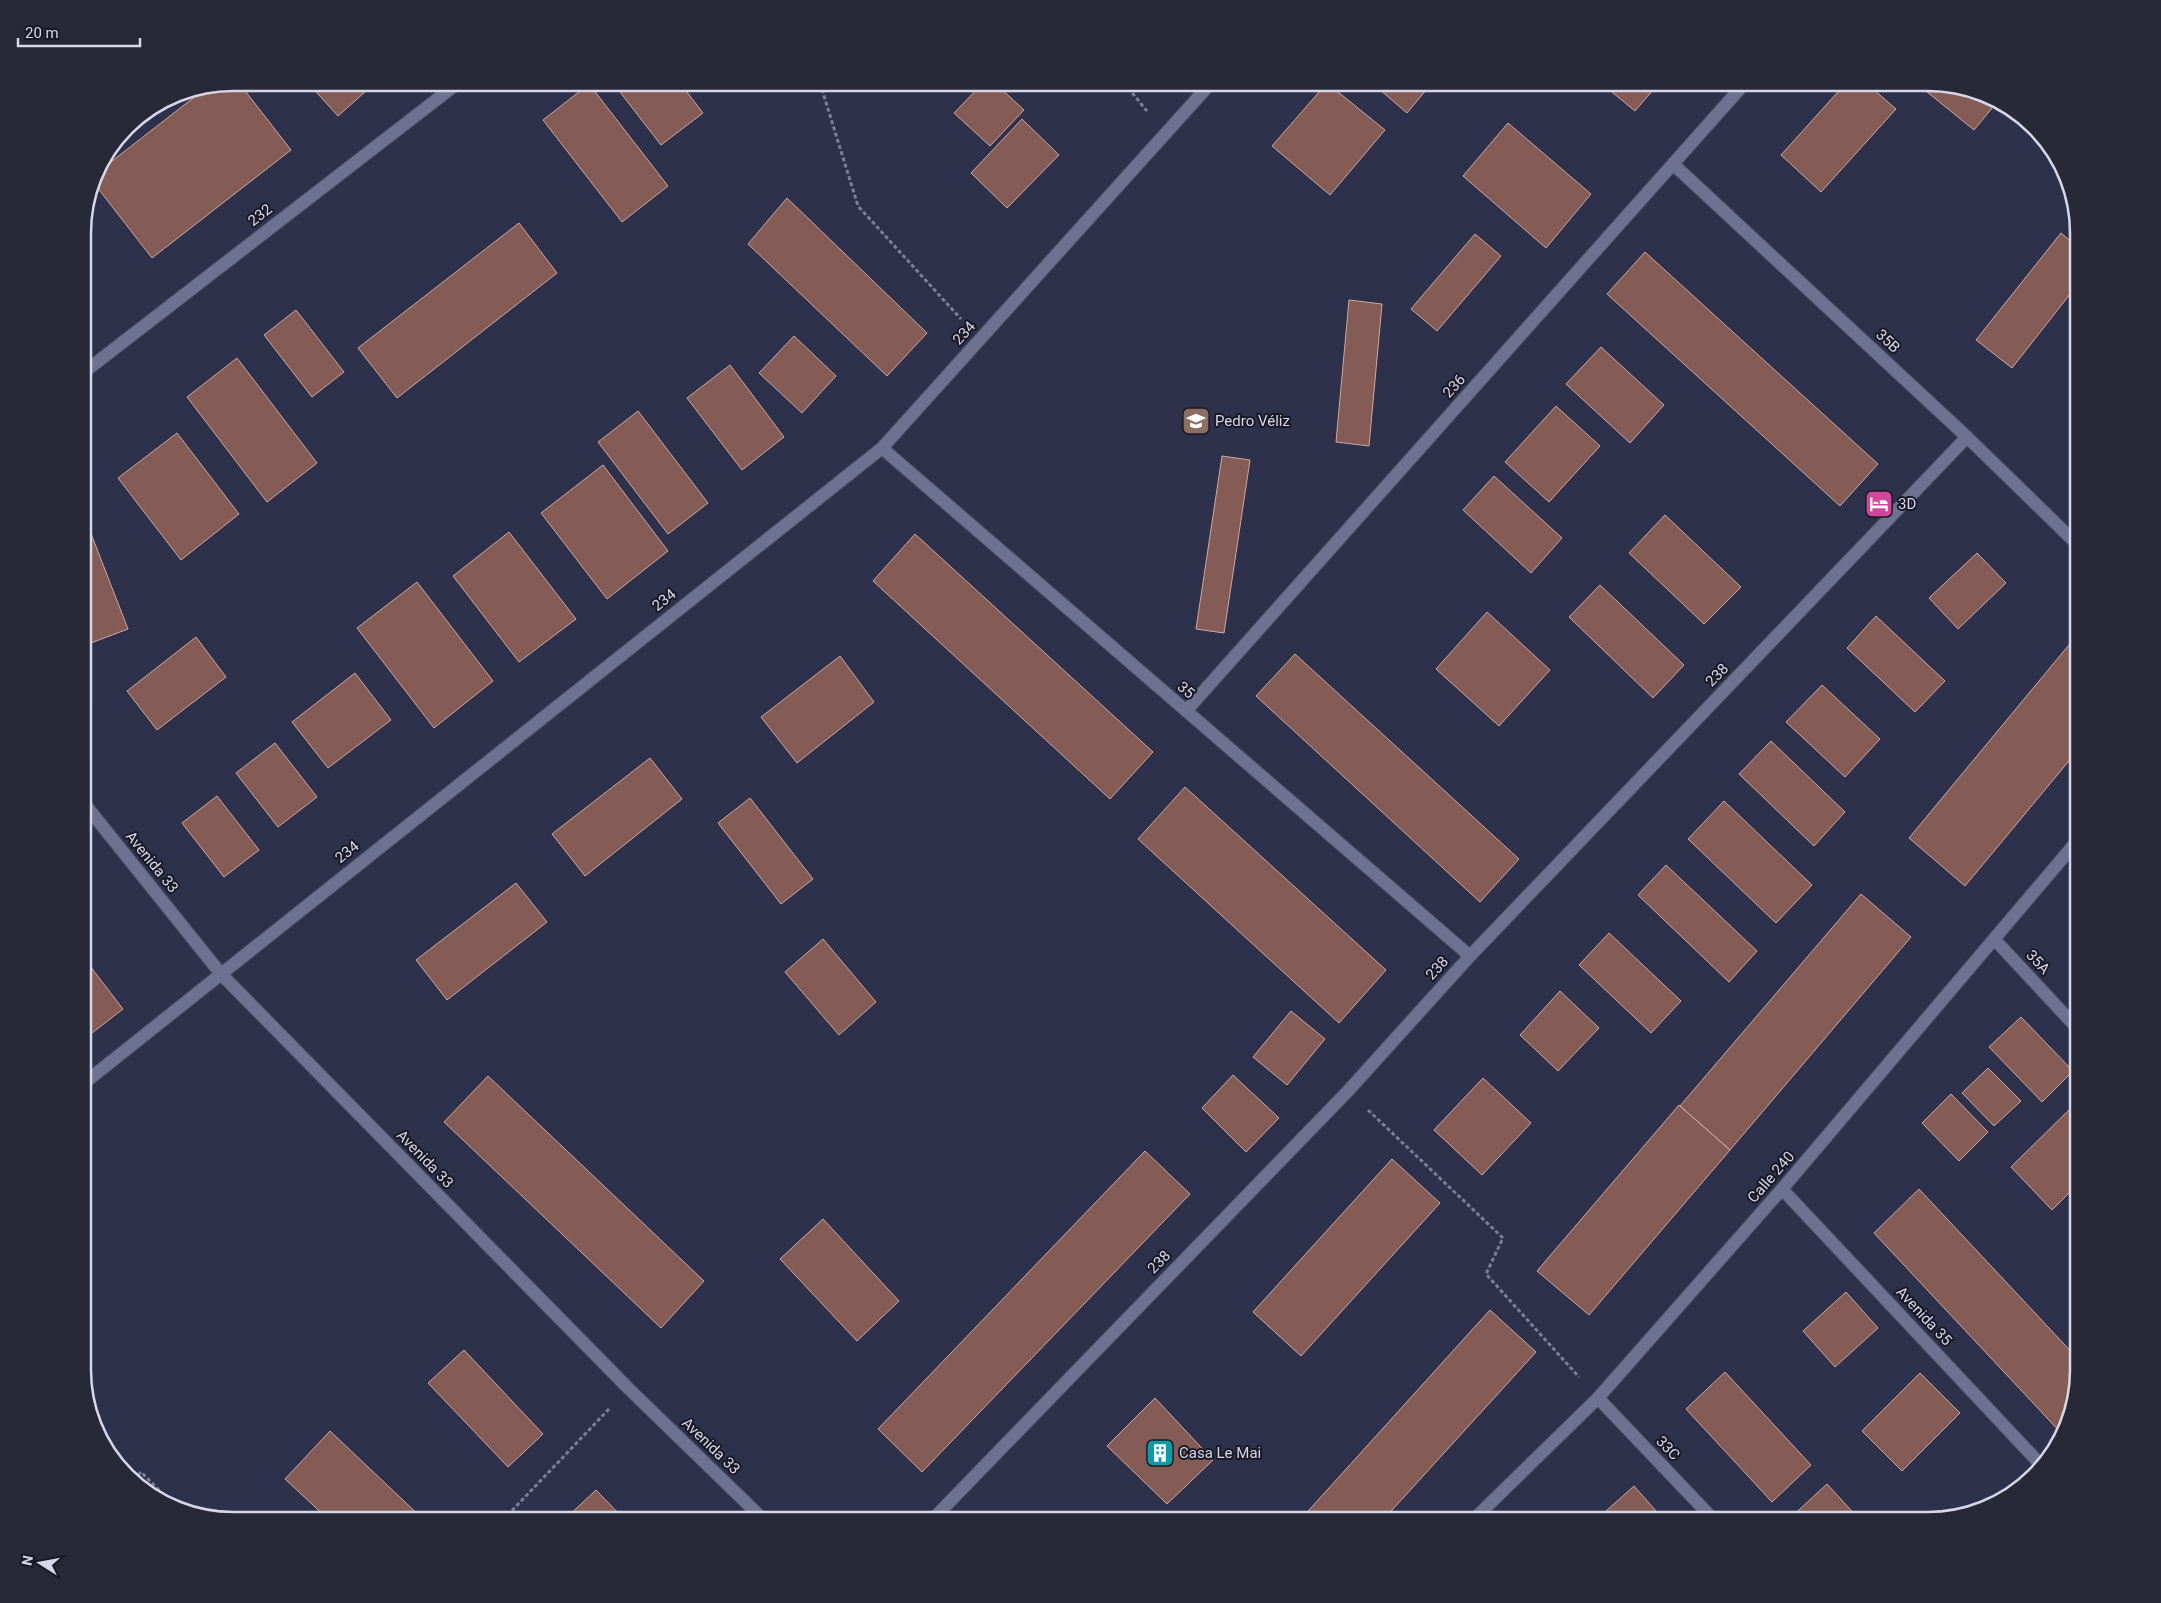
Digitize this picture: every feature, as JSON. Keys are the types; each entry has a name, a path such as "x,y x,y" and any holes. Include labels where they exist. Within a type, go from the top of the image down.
{"street":[{"name":"232","path":"92,366 446,91"},
{"name":"234","path":"92,1077 882,448 1202,91"},
{"name":"236","path":"1186,711 1737,91"},
{"name":"35B","path":"1673,164 1967,437 2070,537"},
{"name":"238","path":"940,1512 1348,1091 1470,956 1967,437"},
{"name":"35","path":"882,448 1470,956"},
{"name":"Avenida 33","path":"92,813 221,974 629,1389 756,1512"},
{"name":"Calle 240","path":"1481,1512 1598,1398 1782,1189 2070,850"},
{"name":"35A","path":"1995,940 2070,1020"},
{"name":"Avenida 35","path":"1782,1189 2036,1460"},
{"name":"33C","path":"1598,1398 1706,1512"}],"path":[{"path":"823,91 858,206 980,340"},
{"path":"1131,91 1164,133"},
{"path":"1348,1091 1503,1238 1486,1274 1598,1398"},
{"path":"511,1512 629,1389"},
{"path":"139,1475 141,1472 161,1492"}],"building":[{"path":"245,91 291,150 152,258 99,189 110,163 195,97 215,92"},
{"path":"315,91 366,91 338,116"},
{"path":"580,91 594,91 668,186 622,222 543,120"},
{"path":"619,91 686,91 703,113 661,145"},
{"path":"975,91 1004,91 1024,110 990,146 954,113"},
{"path":"1320,91 1337,91 1385,130 1330,195 1272,146"},
{"path":"1381,91 1425,91 1407,113"},
{"path":"1611,91 1652,91 1635,111"},
{"path":"1839,91 1875,91 1896,109 1821,192 1781,155"},
{"path":"1926,91 1946,92 1964,96 1993,107 1974,130"},
{"path":"1022,119 1059,155 1007,208 971,173"},
{"path":"1508,123 1591,194 1546,248 1463,176"},
{"path":"787,198 927,333 887,376 748,244"},
{"path":"519,223 557,273 397,398 358,348"},
{"path":"2061,233 2070,240 2070,294 2012,368 1976,340"},
{"path":"1475,234 1501,256 1437,331 1411,309"},
{"path":"1645,252 1878,464 1840,506 1607,294"},
{"path":"1349,300 1382,304 1369,446 1336,442"},
{"path":"296,310 344,372 312,397 264,335"},
{"path":"794,336 836,376 802,413 759,373"},
{"path":"1601,347 1664,405 1630,443 1566,384"},
{"path":"237,358 317,463 267,502 187,397"},
{"path":"730,365 784,437 742,470 687,398"},
{"path":"1556,406 1600,446 1549,502 1505,462"},
{"path":"638,411 708,503 668,534 598,442"},
{"path":"177,433 239,514 181,560 118,478"},
{"path":"1222,456 1250,460 1224,633 1196,629"},
{"path":"603,465 668,551 607,599 541,513"},
{"path":"1494,476 1562,538 1531,573 1463,510"},
{"path":"1665,515 1741,587 1704,624 1629,553"},
{"path":"509,532 576,619 519,662 453,576"},
{"path":"915,534 1153,752 1110,799 873,581"},
{"path":"92,536 128,629 92,643"},
{"path":"1977,553 2006,583 1958,629 1929,598"},
{"path":"417,582 493,681 434,728 357,628"},
{"path":"1600,585 1684,665 1653,698 1569,617"},
{"path":"1487,612 1550,670 1499,726 1436,669"},
{"path":"1876,616 1945,681 1915,712 1847,648"},
{"path":"196,637 226,677 157,730 127,691"},
{"path":"2070,644 2070,760 1965,886 1909,838"},
{"path":"1295,654 1519,859 1480,902 1256,696"},
{"path":"840,656 874,702 797,763 761,717"},
{"path":"355,673 391,720 328,768 292,722"},
{"path":"1822,685 1880,739 1845,777 1786,722"},
{"path":"1771,741 1845,812 1814,846 1739,774"},
{"path":"275,743 317,797 278,827 236,773"},
{"path":"650,758 682,799 585,876 552,834"},
{"path":"1185,787 1386,970 1339,1023 1138,839"},
{"path":"217,796 259,850 224,877 182,823"},
{"path":"750,798 813,879 781,904 718,823"},
{"path":"1724,801 1812,885 1776,923 1688,839"},
{"path":"1666,865 1757,951 1729,982 1638,895"},
{"path":"516,883 547,922 447,1000 416,960"},
{"path":"1861,894 1911,937 1730,1150 1680,1106"},
{"path":"1609,933 1681,1001 1651,1033 1579,965"},
{"path":"823,939 876,1002 839,1035 785,972"},
{"path":"92,969 123,1009 92,1033"},
{"path":"1560,991 1599,1028 1558,1071 1520,1035"},
{"path":"1291,1011 1325,1039 1287,1085 1253,1057"},
{"path":"2021,1017 2070,1068 2070,1074 2042,1102 1989,1047"},
{"path":"1988,1068 2021,1101 1994,1126 1962,1093"},
{"path":"1233,1075 1279,1118 1246,1152 1202,1108"},
{"path":"488,1076 704,1281 661,1328 444,1122"},
{"path":"1483,1078 1531,1123 1482,1175 1434,1130"},
{"path":"1951,1094 1988,1132 1959,1161 1922,1123"},
{"path":"1679,1105 1730,1150 1589,1315 1537,1271"},
{"path":"2070,1109 2070,1192 2052,1210 2011,1167"},
{"path":"1145,1151 1190,1194 922,1472 878,1429"},
{"path":"1392,1159 1440,1203 1301,1356 1253,1312"},
{"path":"1919,1189 2070,1350 2069,1388 2057,1428 1874,1233"},
{"path":"823,1219 899,1301 857,1341 780,1259"},
{"path":"1846,1292 1878,1328 1835,1367 1803,1331"},
{"path":"1490,1310 1536,1352 1390,1512 1307,1512"},
{"path":"464,1350 543,1434 508,1467 428,1383"},
{"path":"1725,1372 1811,1465 1772,1502 1686,1409"},
{"path":"1920,1373 1960,1413 1902,1471 1862,1431"},
{"name":"Casa Le Mai","path":"1155,1398 1213,1460 1167,1504 1107,1446"},
{"path":"330,1431 416,1512 320,1512 285,1479"},
{"path":"1827,1484 1853,1512 1797,1512"},
{"path":"1634,1486 1657,1512 1605,1512"},
{"path":"596,1490 617,1512 573,1512"}],"place":[{"name":"Pedro Véliz","path":"1196,421"},
{"name":"3D","path":"1879,504"},
{"name":"Casa Le Mai","path":"1160,1453"}]}
